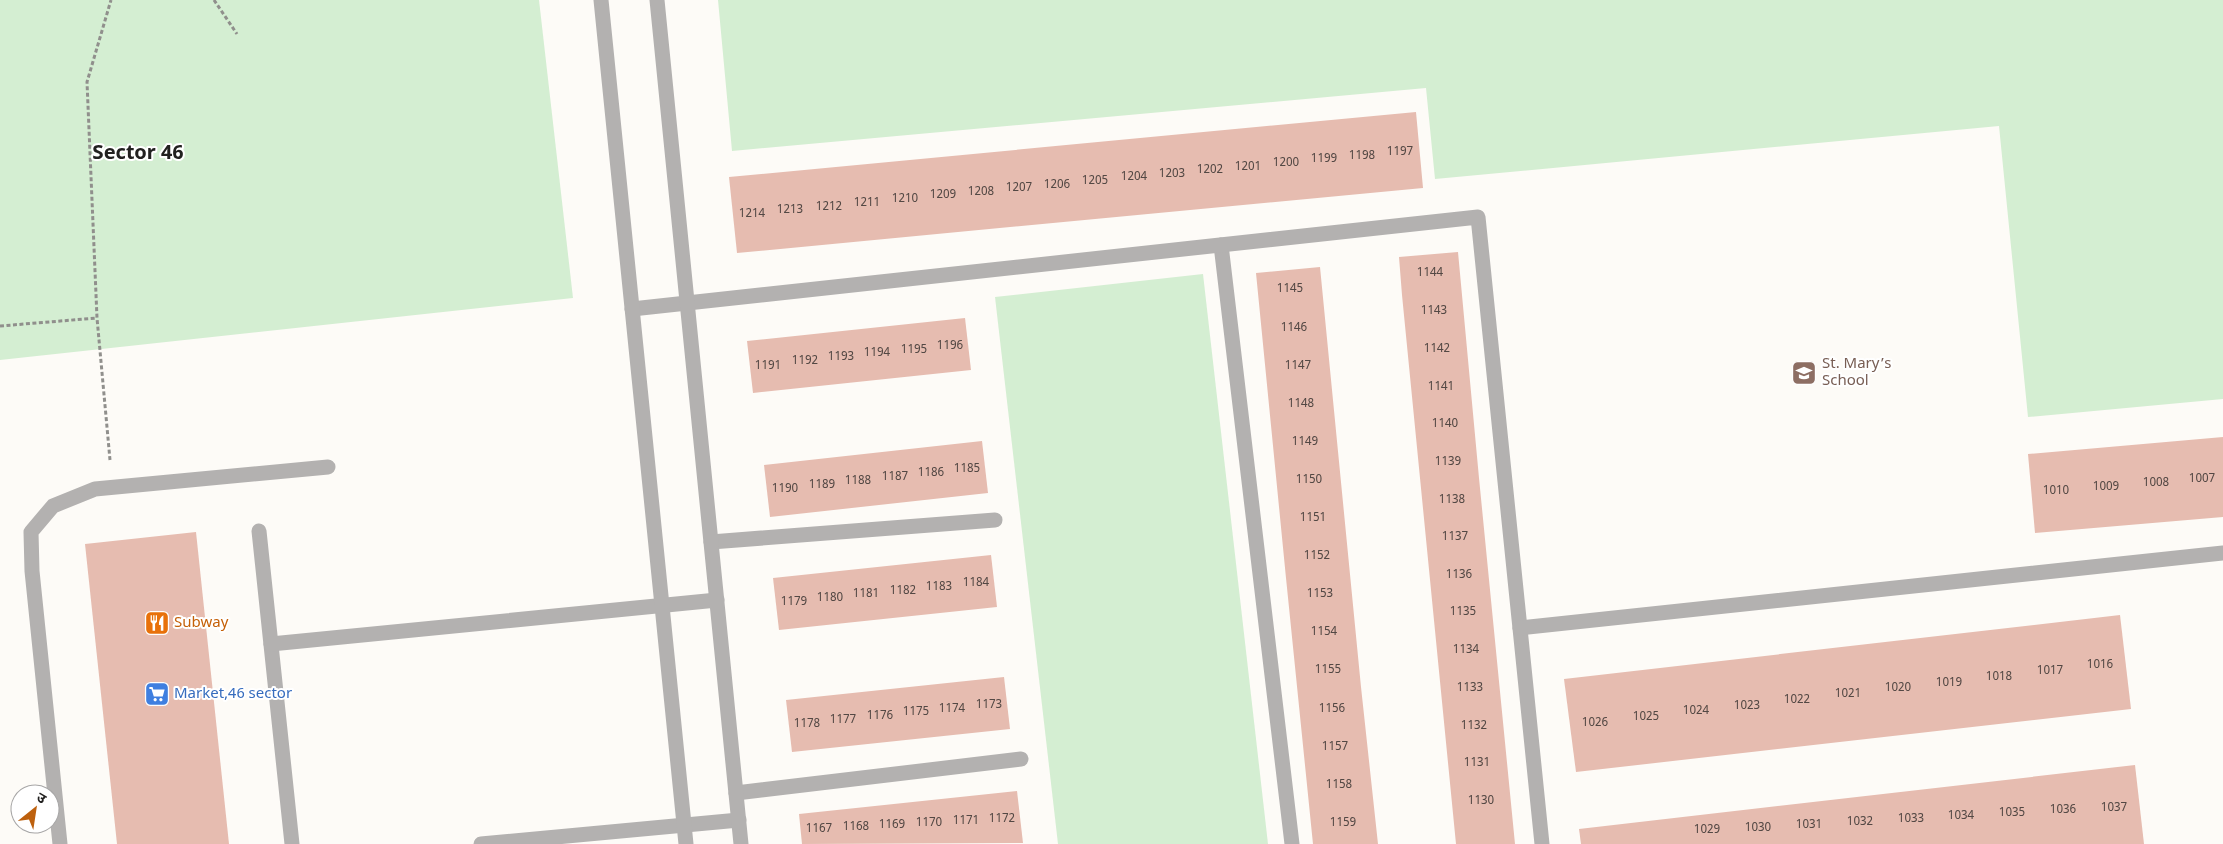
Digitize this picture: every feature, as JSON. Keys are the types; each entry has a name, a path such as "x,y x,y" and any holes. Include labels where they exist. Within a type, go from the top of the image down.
{"street":[{"path":"600,0 686,844"},
{"path":"657,0 741,844"},
{"path":"632,309 1478,217 1542,844"},
{"path":"1221,245 1292,844"},
{"path":"60,844 32,571 31,532 52,506 96,489 328,467"},
{"path":"711,542 995,520"},
{"path":"259,531 292,844"},
{"path":"1520,628 2223,553"},
{"path":"271,644 717,600"},
{"path":"736,792 1021,759"},
{"path":"481,844 739,820"}],"path":[{"path":"111,0 87,82 96,318 113,487"},
{"path":"214,0 237,34"},
{"path":"0,326 96,318"}],"green space":[{"path":"0,0 539,0 573,298 0,360"},
{"path":"718,0 2223,0 2223,399 2028,417 1999,126 1435,179 1426,88 732,151"},
{"path":"1203,274 1268,844 1058,844 995,297"}],"building":[{"path":"1416,112 1423,188 737,253 729,177"},
{"path":"1458,252 1515,844 1456,844 1402,295 1399,257"},
{"path":"1320,267 1378,844 1313,844 1286,578 1256,273"},
{"path":"965,318 971,370 753,393 747,341"},
{"path":"2223,437 2223,517 2035,533 2028,454"},
{"path":"982,441 988,493 770,517 764,465"},
{"name":"Market,46 sector","path":"196,532 229,844 117,844 85,544"},
{"path":"991,555 997,607 779,630 773,578"},
{"path":"2120,615 2131,709 1576,772 1564,679"},
{"path":"1004,677 1010,729 792,752 786,700"},
{"path":"2135,765 2144,844 1581,844 1579,829"},
{"path":"1017,791 1023,843 802,844 799,814"}],"place":[{"name":"St. Mary’s School","path":"1804,373"},
{"name":"Subway","path":"157,623"},
{"name":"Market,46 sector","path":"157,694"}],"district":[{"name":"Sector 46","path":"138,154"}]}
